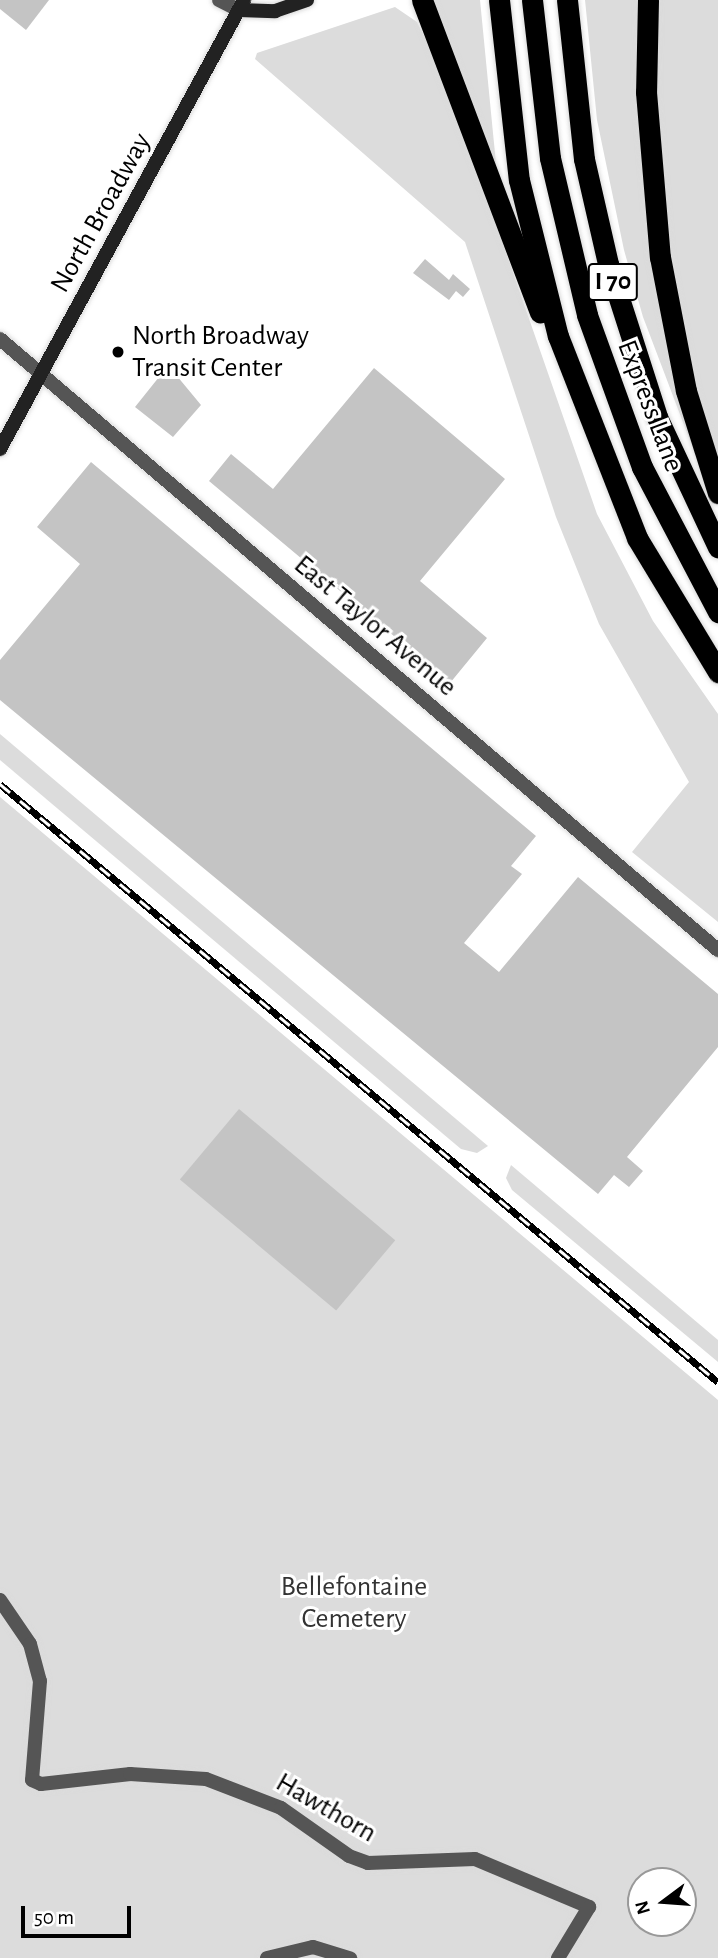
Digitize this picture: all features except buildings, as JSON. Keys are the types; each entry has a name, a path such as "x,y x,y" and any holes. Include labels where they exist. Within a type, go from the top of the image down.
{"highway":[{"path":"422,0 500,219 576,389"},
{"name":"I 70","path":"499,0 519,180 576,389 637,538 718,672"},
{"name":"Express Lane","path":"532,0 550,158 587,315 642,467 718,612"},
{"name":"I 70","path":"567,0 584,159 619,302 667,441 718,547"},
{"path":"648,0 647,103 660,257 687,391 718,493"}],"main road":[{"path":"241,5 275,11 307,0"},
{"name":"North Broadway","path":"0,449 241,5"}],"street":[{"path":"219,0 241,5"},
{"name":"East Taylor Avenue","path":"0,339 718,950"},
{"name":"Hawthorn","path":"0,1600 30,1644 40,1681 32,1780 41,1784 130,1774 206,1779 281,1808 340,1851 368,1863 475,1859 589,1907 558,1958"},
{"path":"267,1958 313,1947 350,1958"}],"green space":[{"path":"433,0 480,0 497,174"},
{"path":"585,0 642,0 639,52 697,459 643,317 624,250 597,120"},
{"path":"656,0 718,0 718,466 694,393 668,267 653,79"},
{"path":"395,7 417,22 445,77 597,514 653,621 718,714 718,922 632,852 689,782 599,624 556,517 465,242 255,59 257,53"},
{"path":"0,734 488,1146 477,1153 461,1149 0,760"},
{"name":"Bellefontaine Cemetery","path":"0,797 718,1400 718,1958 0,1958"},
{"path":"511,1165 718,1340 718,1362 512,1190 506,1178"}],"railway":[{"path":"0,784 718,1382"}],"place":[{"name":"North Broadway Transit Center","path":"118,352"}]}
